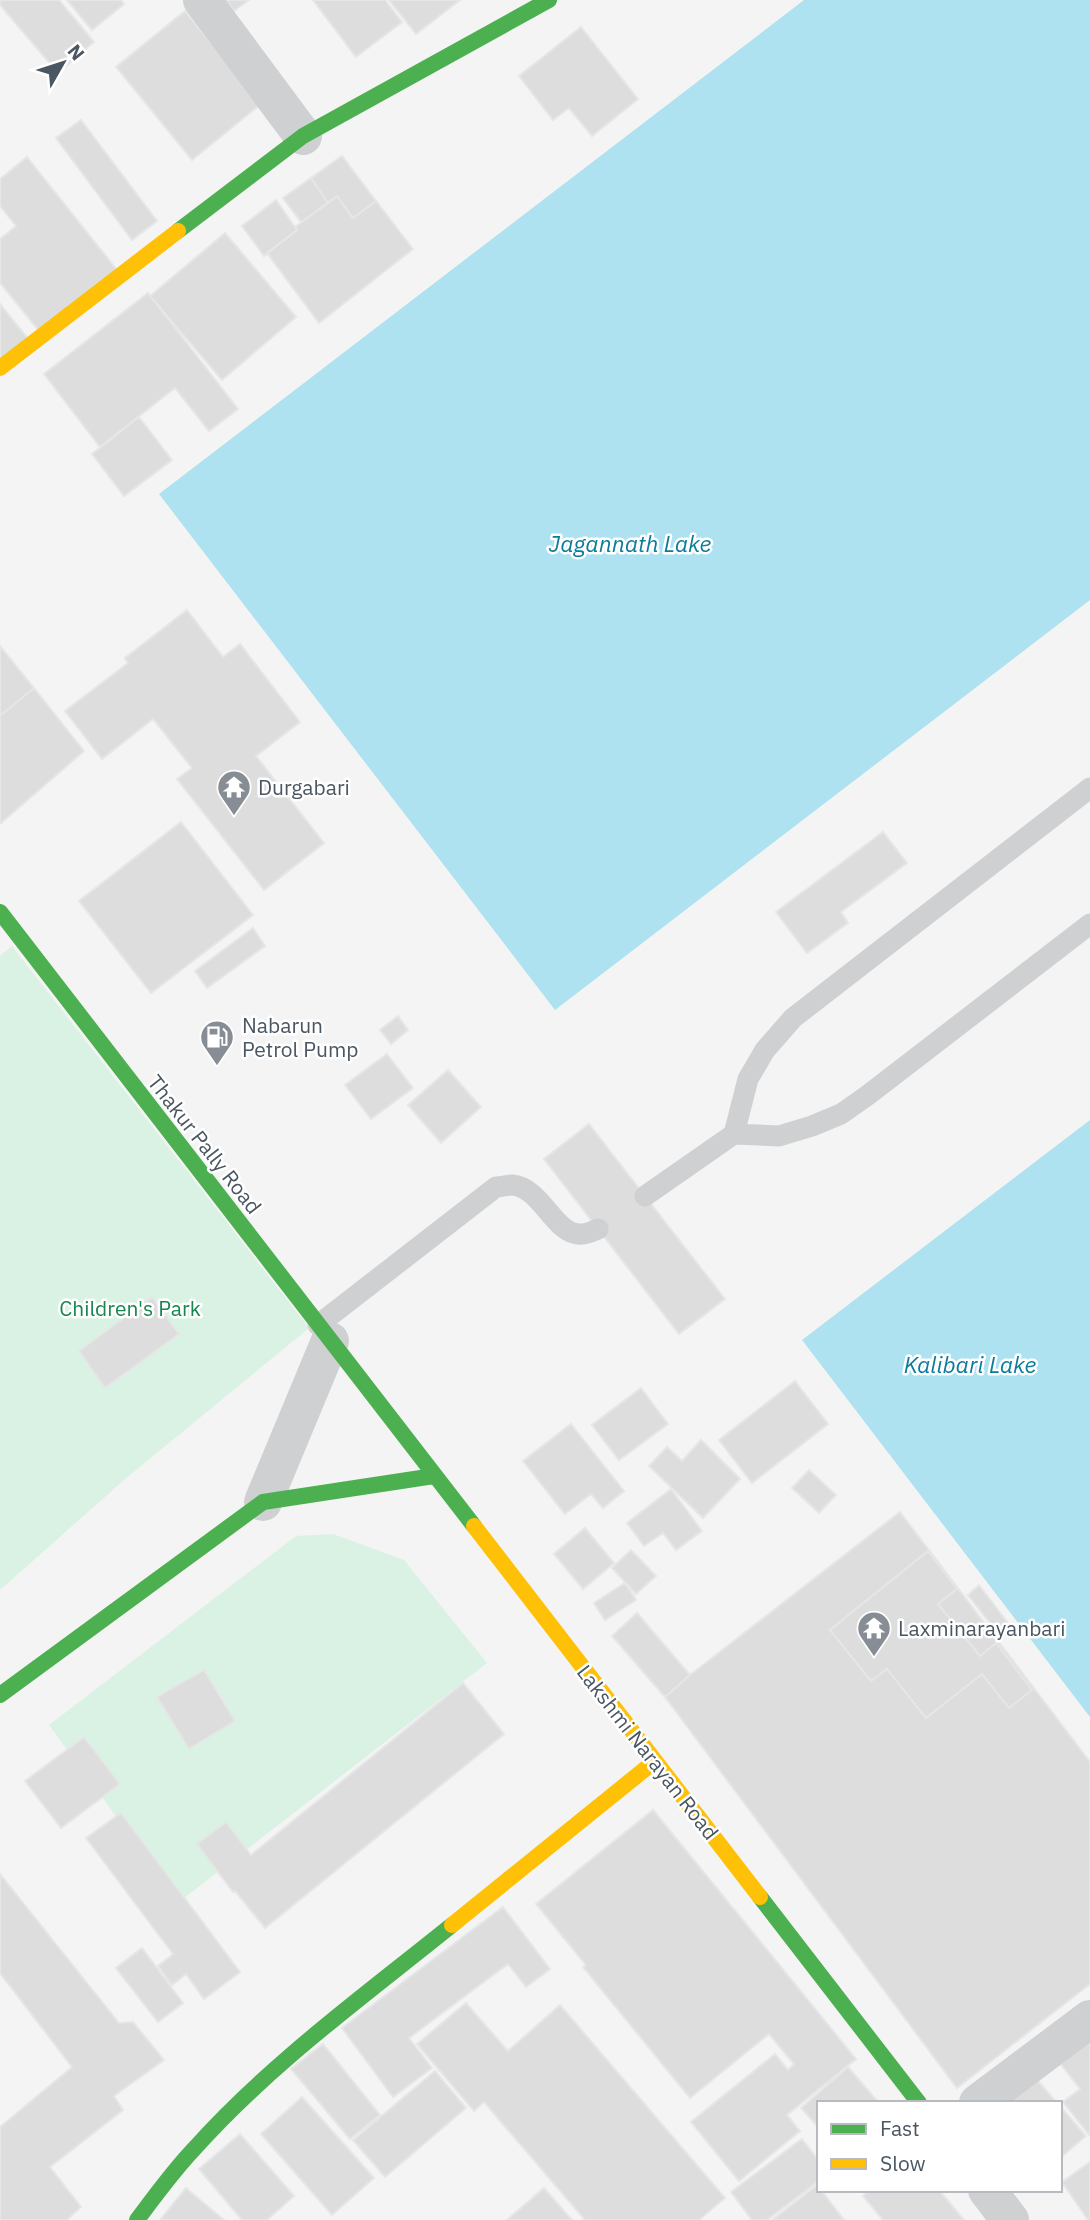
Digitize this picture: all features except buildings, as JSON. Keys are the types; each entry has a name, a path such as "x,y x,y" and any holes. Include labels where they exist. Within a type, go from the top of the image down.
{"street":[{"path":"202,0 303,136"},
{"path":"0,368 303,136 548,0"},
{"name":"Thakur Pally Road","path":"0,912 377,1402"},
{"path":"263,1502 324,1333"},
{"name":"Lakshmi Narayan Road","path":"377,1402 917,2101"},
{"path":"0,1695 263,1502 434,1476"},
{"path":"137,2220 163,2183 211,2130 275,2068 655,1761"},
{"path":"981,2101 1090,2019"},
{"path":"989,2192 1010,2220"}],"lane":[{"path":"734,1134 748,1079 765,1050 793,1018 1090,788"},
{"path":"645,1196 734,1134 779,1136 841,1114 1090,924"},
{"path":"324,1333 496,1187 514,1185 531,1192 563,1227 572,1232 585,1234 598,1229"}],"green space":[{"name":"Children's Park","path":"12,946 309,1328 124,1480 0,1590 0,956"},
{"path":"333,1534 404,1560 487,1663 179,1902 49,1725 296,1536"}],"water":[{"name":"Jagannath Lake","path":"804,0 1090,0 1090,600 555,1010 159,494"},
{"name":"Kalibari Lake","path":"1090,1120 1090,1717 802,1340"}],"traffic: fast":[{"path":"178,231 303,136 549,0"},
{"path":"0,912 474,1526"},
{"path":"0,1695 263,1502 434,1476"},
{"path":"760,1897 917,2101"},
{"path":"137,2220 186,2157 254,2088 318,2032 452,1925"}],"traffic: slow":[{"path":"0,368 178,231"},
{"path":"474,1526 760,1897"},
{"path":"452,1925 655,1761"}],"place":[{"name":"Durgabari","path":"234,817"},
{"name":"Nabarun Petrol Pump","path":"217,1067"},
{"name":"Laxminarayanbari","path":"874,1658"}]}
